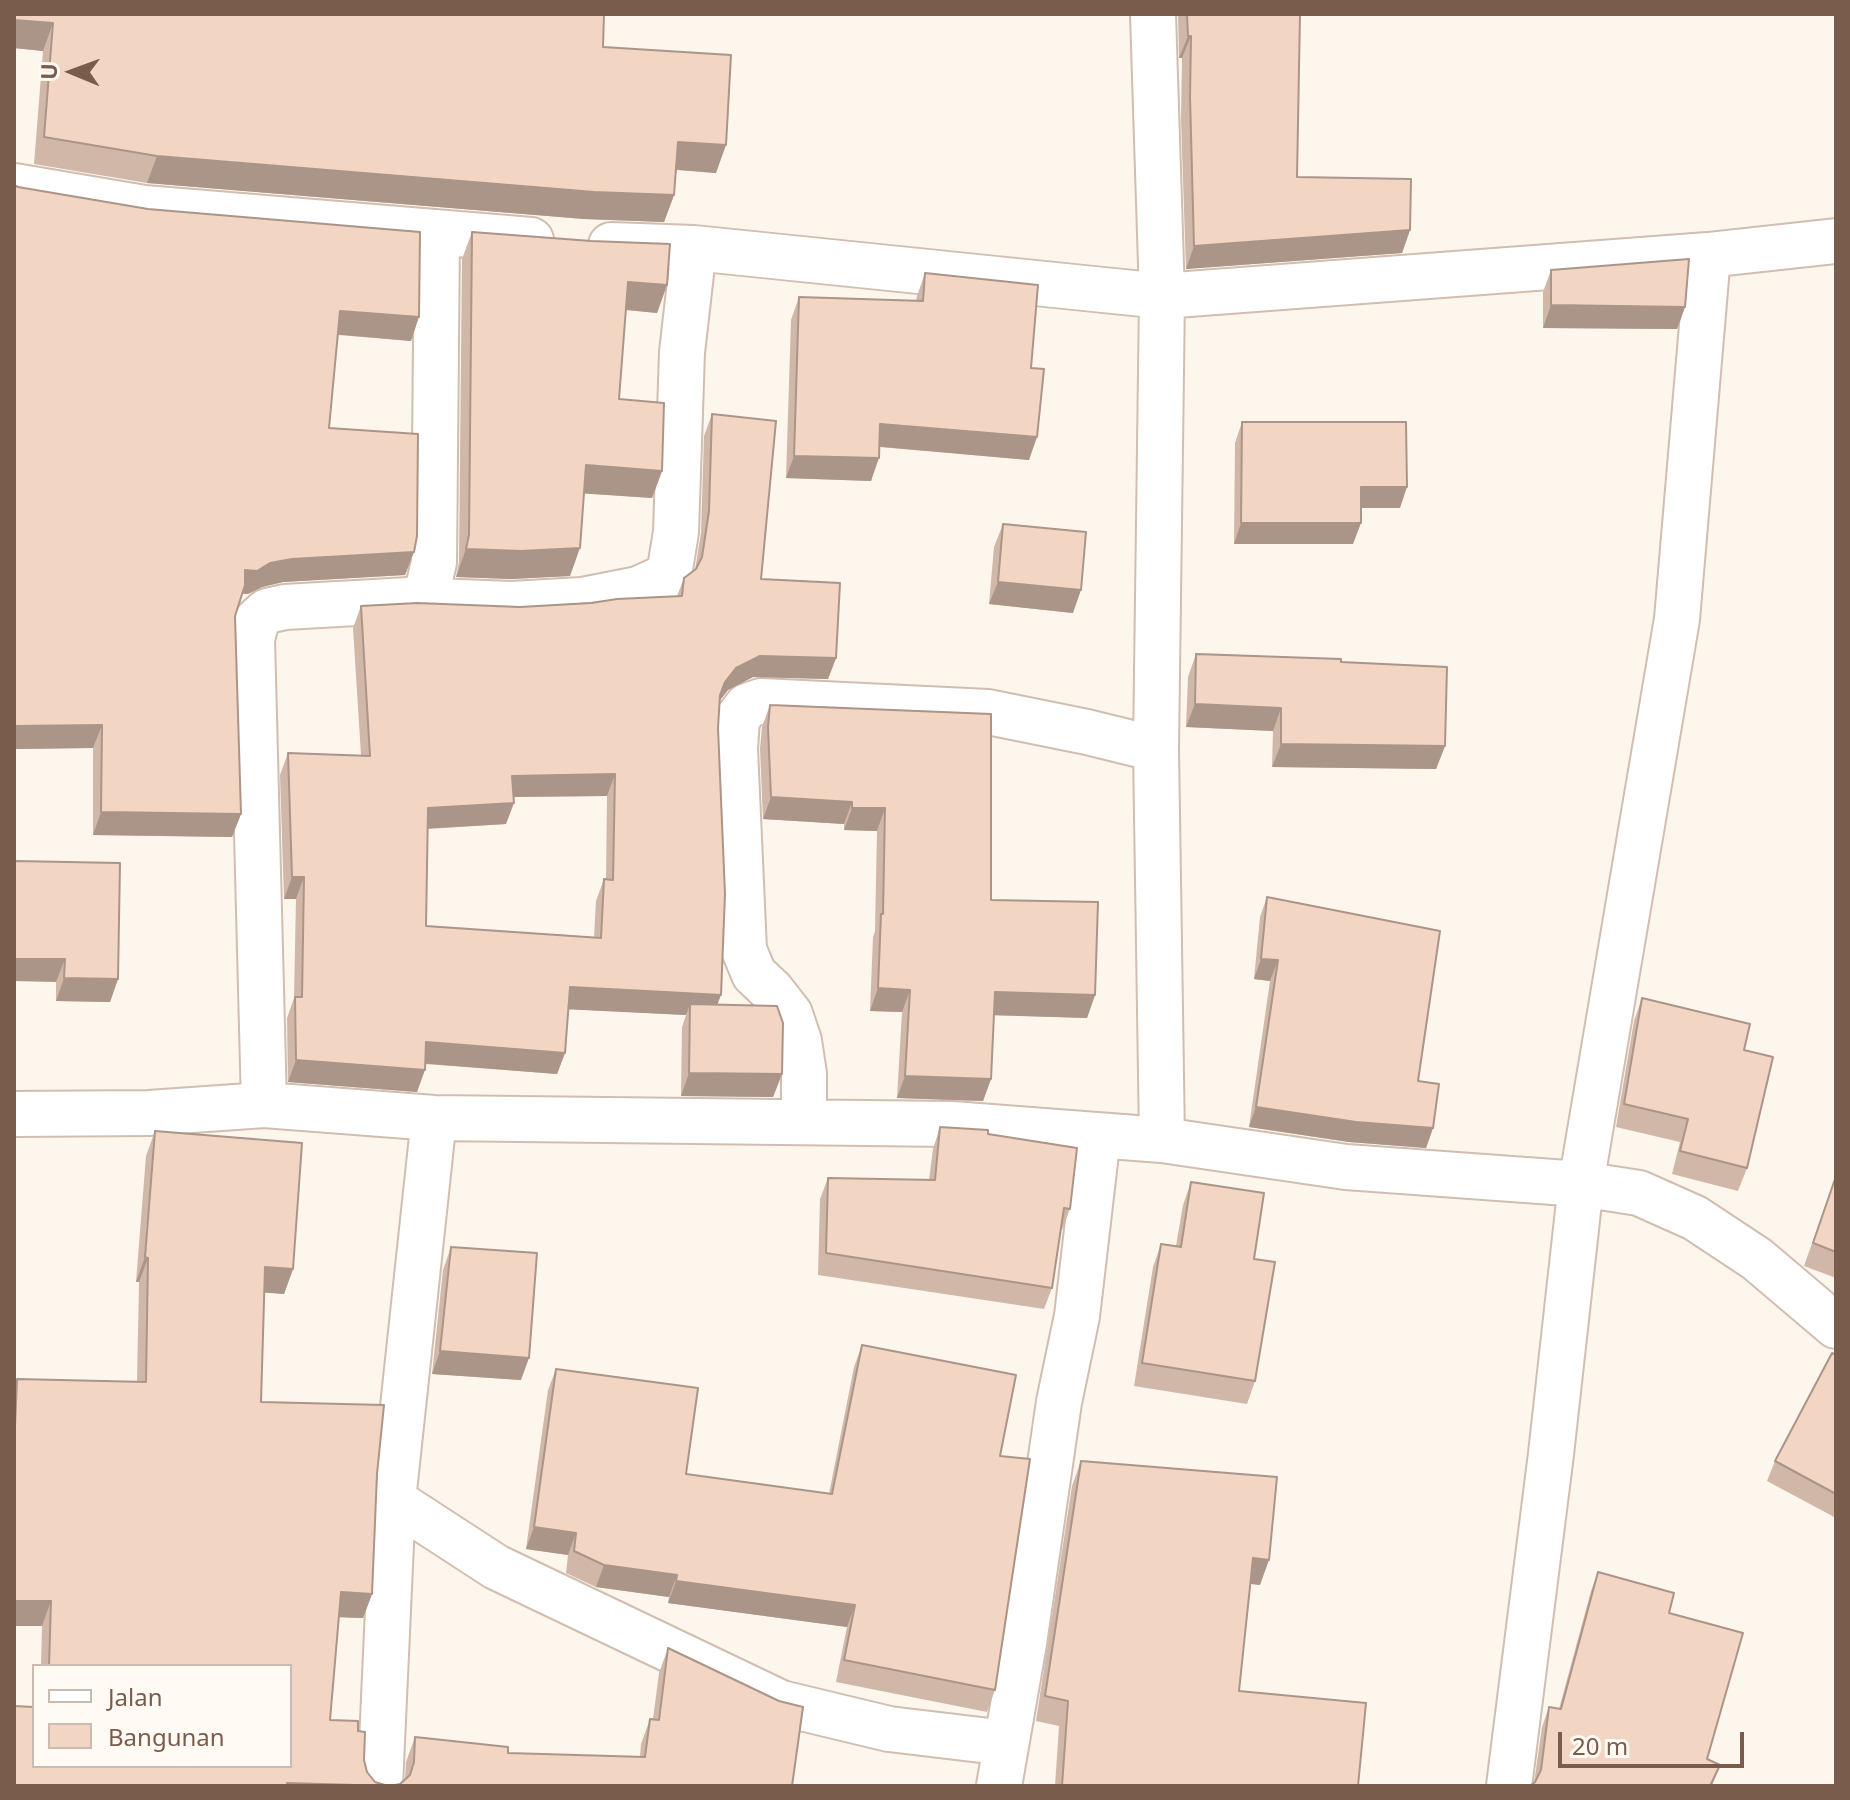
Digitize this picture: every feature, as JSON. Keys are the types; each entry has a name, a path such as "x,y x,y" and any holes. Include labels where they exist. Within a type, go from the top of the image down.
{"street":[{"path":"1153,14 1162,296 1156,749 1162,1140"},
{"path":"14,186 144,208 437,234 694,248 1162,296 1708,255 1836,241"},
{"path":"409,600 421,596 428,588 434,562 437,234"},
{"path":"264,1105 252,659 252,639 257,620 267,611 285,607 409,600 511,604 582,600 638,589 669,575 676,532 682,352 694,248"},
{"path":"1509,1786 1581,1184 1677,619 1708,255"},
{"path":"804,1121 804,1074 799,1041 790,1014 754,974 744,950 735,749 737,719 747,706 761,701 988,712 1156,749"},
{"path":"14,1114 149,1113 264,1105 434,1118 952,1124 1162,1140 1346,1167 1581,1184 1639,1193 1695,1218 1757,1259 1836,1326"},
{"path":"380,1786 393,1500 434,1118"},
{"path":"999,1786 1024,1643 1059,1402 1077,1316 1098,1136"},
{"path":"393,1500 496,1567 781,1703 889,1729 1006,1743"}],"building":[{"path":"14,14 604,14 603,47 731,55 726,145 678,142 674,195 594,192 157,156 44,137 53,23 14,20"},
{"path":"1187,14 1300,14 1297,177 1411,179 1410,230 1194,246 1191,36 1188,36"},
{"path":"14,185 148,209 420,232 419,317 340,311 329,428 418,434 417,536 414,552 292,559 270,563 257,571 245,570 245,585 235,616 241,814 101,812 102,725 14,726"},
{"path":"472,232 670,244 667,285 628,282 619,399 664,403 662,471 586,465 580,548 521,551 466,549 469,535"},
{"path":"1689,259 1685,307 1551,305 1551,270"},
{"path":"925,273 1038,285 1031,368 1044,369 1037,437 880,424 879,458 794,456 799,297 923,301"},
{"path":"712,414 776,421 761,579 840,583 836,658 760,656 736,668 720,695 718,728 725,894 721,995 570,987 565,1053 426,1042 425,1070 296,1060 295,997 302,997 304,877 292,877 288,753 370,756 361,606 417,603 520,607 682,596 684,578 696,569 702,557 709,511","holes":["615,774 613,880 604,879 601,938 426,926 428,808 514,803 512,776"]},
{"path":"1242,422 1406,422 1407,487 1361,487 1361,523 1241,523"},
{"path":"1003,524 1086,532 1081,590 998,582"},
{"path":"1196,654 1341,659 1341,662 1447,667 1445,746 1281,744 1281,708 1195,704"},
{"path":"770,705 991,714 991,900 1098,902 1095,995 995,992 991,1079 905,1076 910,990 878,988 885,808 852,808 852,802 771,797"},
{"path":"14,861 120,863 118,979 64,978 65,959 14,959"},
{"path":"1267,897 1440,931 1418,1081 1439,1084 1433,1128 1356,1122 1256,1107 1278,960 1261,959"},
{"path":"1642,998 1750,1024 1744,1050 1773,1057 1747,1168 1680,1151 1688,1119 1624,1104"},
{"path":"690,1004 777,1006 783,1023 782,1074 689,1073"},
{"path":"940,1127 988,1130 988,1134 1077,1148 1070,1209 1064,1208 1052,1288 826,1253 828,1178 935,1180"},
{"path":"155,1131 302,1143 293,1269 265,1267 261,1402 384,1405 377,1474 372,1594 341,1592 330,1720 358,1721 358,1731 365,1732 367,1772 375,1782 388,1786 287,1783 287,1786 14,1786 14,1706 32,1707 32,1768 292,1768 292,1664 49,1664 51,1601 14,1601 17,1379 146,1382 148,1258 145,1257"},
{"path":"1836,1176 1836,1252 1813,1243"},
{"path":"1191,1182 1264,1193 1254,1259 1275,1262 1255,1381 1142,1363 1161,1244 1181,1247"},
{"path":"451,1247 537,1253 529,1358 440,1351"},
{"path":"862,1345 1016,1375 1000,1456 1030,1459 995,1690 844,1660 855,1605 676,1581 677,1575 604,1565 574,1551 576,1533 534,1527 556,1369 698,1388 686,1474 832,1494"},
{"path":"1832,1353 1836,1355 1836,1494 1775,1461"},
{"path":"1081,1461 1277,1477 1269,1560 1253,1558 1239,1691 1366,1703 1358,1786 1062,1786 1068,1701 1045,1696"},
{"path":"1598,1572 1674,1593 1669,1613 1743,1633 1707,1759 1720,1765 1710,1786 1530,1786 1541,1770 1549,1707 1561,1709"},
{"path":"668,1648 779,1701 803,1707 792,1786 390,1786 400,1784 410,1775 415,1737 508,1747 508,1753 645,1757 650,1719 659,1720"}]}
